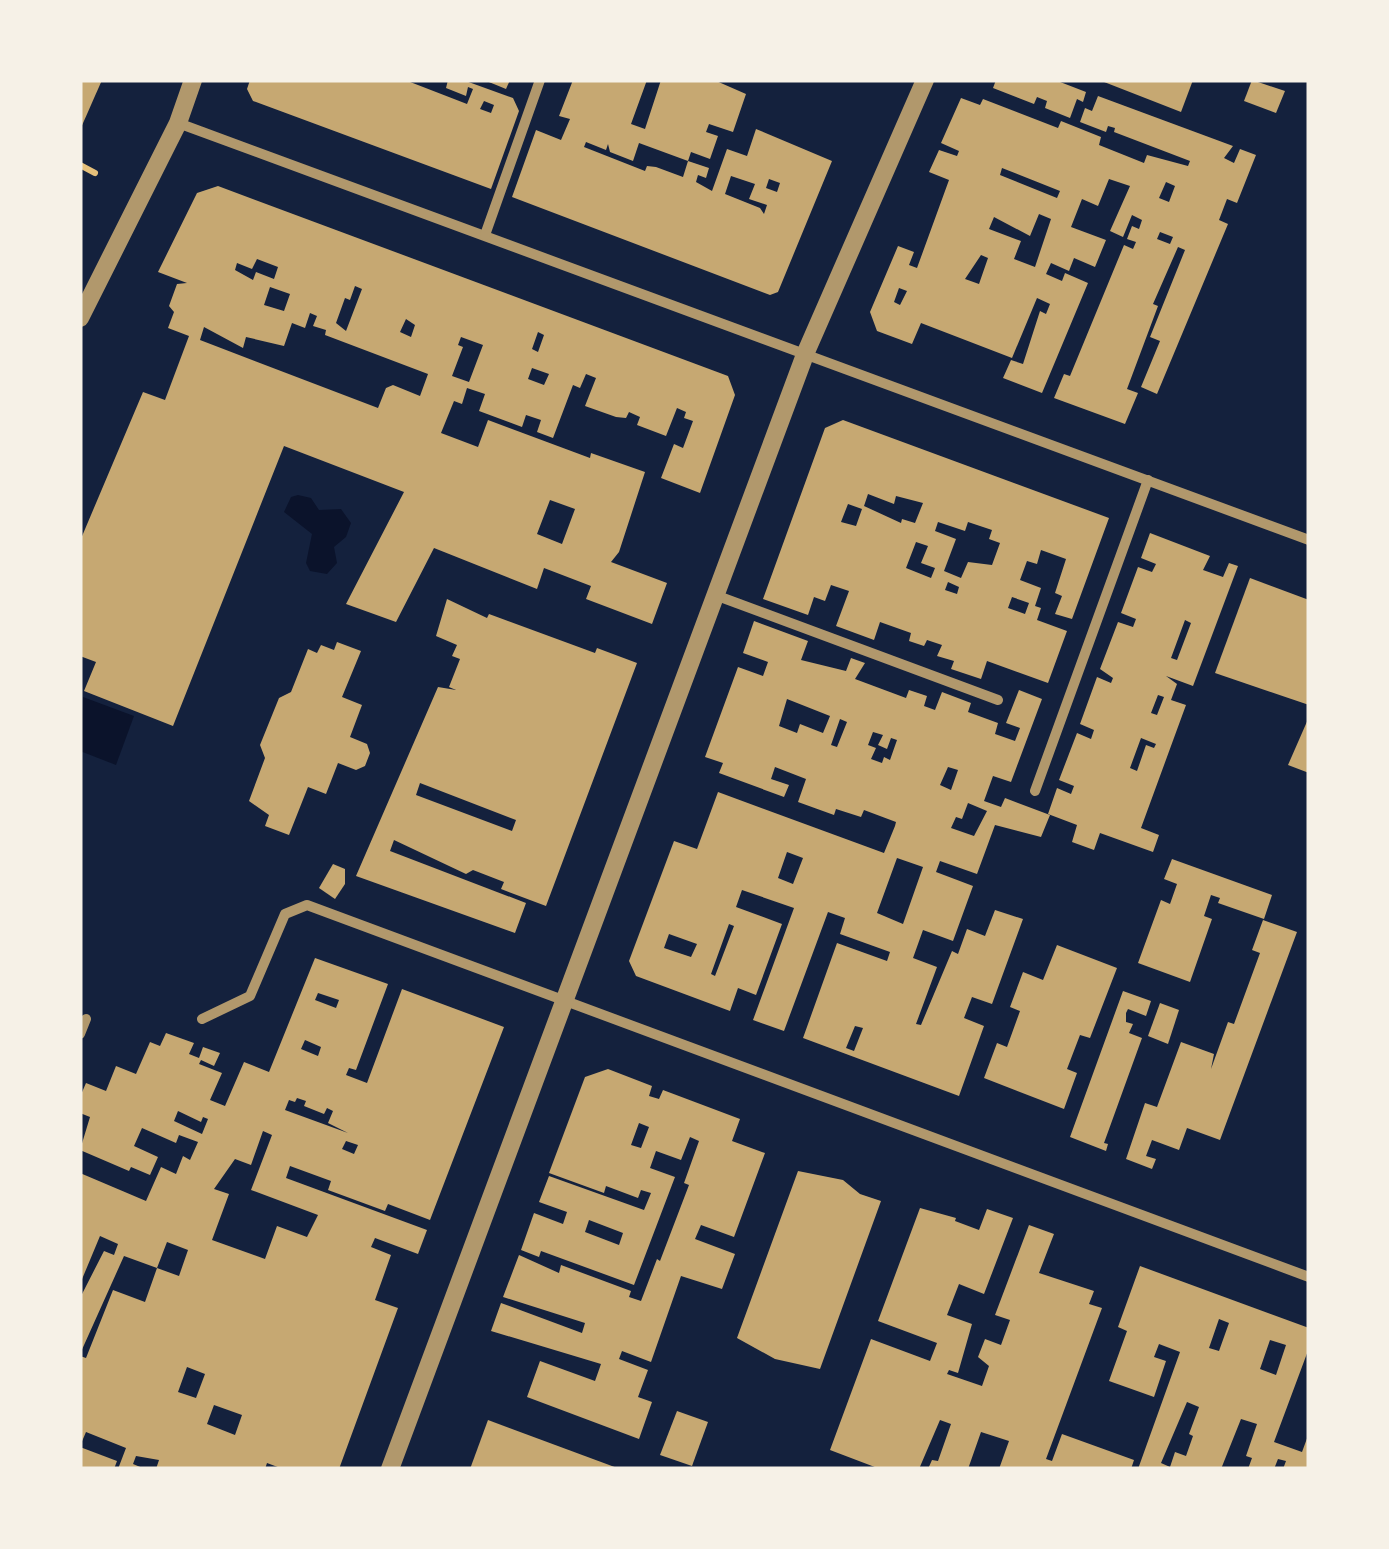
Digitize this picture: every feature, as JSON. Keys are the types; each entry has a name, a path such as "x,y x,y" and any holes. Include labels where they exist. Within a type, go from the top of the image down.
{"street":[{"path":"80,318 178,123 192,80"},
{"path":"485,235 540,80"},
{"path":"390,1469 806,352 926,80"},
{"path":"178,123 1309,540"},
{"path":"1036,791 1148,480"},
{"path":"715,595 998,700"},
{"path":"202,1019 250,996 285,914 306,906 1309,1278"},
{"path":"80,1034 86,1019"}],"path":[{"path":"80,166 96,173"}],"water":[{"path":"291,497 311,498 319,510 341,509 351,523 346,537 334,547 337,563 327,574 310,571 306,563 312,534 284,512"},
{"path":"83,697 134,716 116,765 80,751"}],"building":[{"path":"80,80 102,80 80,130"},
{"path":"250,80 405,80 467,104 473,89 468,87 466,96 446,88 448,80 463,80 513,98 519,111 491,189 253,101 247,89","holes":["484,101 494,105 491,113 480,109"]},
{"path":"484,80 510,80 506,89"},
{"path":"573,80 647,80 631,124 645,129 661,80 714,80 746,94 733,132 709,124 706,132 718,136 710,159 691,152 688,161 709,168 706,178 698,175 696,182 712,191 727,149 747,156 756,129 832,161 778,292 770,295 512,197 536,130 561,140 570,119 559,116","holes":["586,142 606,150 608,144 610,152 633,161 639,143 688,161 683,177 656,167 647,166 645,171 584,147","731,176 755,184 749,199 767,205 764,214 760,208 725,194","769,179 780,183 777,192 766,188"]},
{"path":"996,80 1055,80 1086,92 1083,102 1077,99 1070,118 1045,108 1047,101 1037,97 1034,104 993,88"},
{"path":"1099,80 1193,80 1181,112"},
{"path":"1252,80 1285,91 1276,113 1244,101"},
{"path":"1098,96 1233,146 1224,158 1234,163 1240,149 1256,155 1237,203 1227,199 1219,220 1228,224 1157,394 1141,387 1160,341 1150,337 1185,250 1178,247 1153,304 1158,306 1127,389 1138,393 1125,424 1054,398 1064,374 1070,376 1124,245 1133,249 1136,242 1127,239 1132,226 1139,229 1142,220 1132,215 1123,237 1110,231 1130,186 1109,179 1098,206 1082,199 1071,227 1106,240 1095,267 1074,258 1069,271 1051,263 1046,274 1062,281 1065,273 1088,283 1042,393 1003,378 1011,360 1023,364 1040,311 1046,314 1050,304 1037,298 1012,358 921,323 912,344 877,331 870,312 898,246 914,252 909,265 917,268 949,180 929,172 939,150 957,156 959,151 941,143 961,98 980,105 983,99 1058,128 1061,121 1101,137 1099,145 1144,163 1147,155 1188,166 1190,161 1114,132 1115,128 1108,126 1106,132 1080,122 1085,108 1092,111","holes":["1002,168 1060,191 1057,198 1000,175","1166,182 1175,186 1169,202 1159,198","1039,214 1051,219 1035,267 1014,259 1021,241 989,229 994,217 1030,236","1160,232 1173,237 1170,244 1157,239","981,255 988,258 979,284 965,279","899,288 907,291 900,305 894,302"]},
{"path":"218,186 728,376 735,395 700,493 661,478 674,444 683,448 693,421 684,418 686,412 677,408 666,436 637,425 640,417 629,412 626,418 616,417 585,406 596,378 586,374 580,388 573,385 553,438 537,432 541,420 526,415 522,427 479,411 485,394 467,388 462,404 454,401 441,433 478,447 488,420 590,458 591,453 645,472 619,552 611,562 667,583 652,624 586,599 591,586 544,568 537,589 434,548 396,622 346,604 404,492 284,446 173,726 84,691 96,662 80,656 80,541 143,392 165,400 189,336 168,328 174,312 169,306 177,284 187,283 158,272 197,193","holes":["257,259 278,267 274,279 256,272 253,280 235,270 237,263 252,269","355,286 362,289 346,331 336,323 345,298 350,300","270,287 290,294 284,311 264,305","310,313 317,316 313,326 326,330 325,335 428,374 420,396 393,385 386,388 378,408 200,340 204,327 243,348 246,337 284,346 292,323 305,328","406,319 415,325 411,337 400,332","538,332 544,335 538,352 532,349","461,337 483,345 469,382 452,376 463,347 458,345","532,368 549,374 544,385 528,379","550,500 575,509 562,544 537,534"]},
{"path":"843,420 1109,518 1072,619 1055,614 1062,596 1055,593 1066,559 1041,550 1037,564 1027,561 1020,580 1041,588 1035,606 1041,608 1037,620 1067,631 1048,683 987,661 981,679 951,669 954,661 937,656 942,645 927,640 924,646 909,641 911,633 880,622 874,640 836,626 849,591 831,585 825,601 814,597 808,615 763,599 825,428","holes":["868,494 894,504 896,496 923,503 915,523 902,519 901,523 864,506","848,504 862,509 856,526 841,522","938,522 965,531 968,522 992,530 989,539 1000,543 992,565 968,562 961,578 944,571 956,539 935,531","916,542 928,546 921,563 935,568 931,578 906,568","948,582 959,587 957,594 945,590","1012,597 1029,603 1025,614 1008,608"]},
{"path":"1150,533 1210,556 1203,570 1223,577 1229,563 1238,566 1193,686 1166,676 1177,684 1171,700 1186,705 1141,828 1159,835 1153,852 1100,833 1094,850 1072,842 1077,825 1048,814 1057,788 1071,794 1074,786 1059,780 1077,733 1091,739 1094,730 1080,724 1097,677 1111,683 1113,678 1100,669 1118,622 1133,627 1136,619 1121,613 1138,567 1152,572 1156,564 1141,558","holes":["1185,620 1191,623 1177,660 1171,658","1158,695 1164,697 1157,715 1151,713","1141,738 1156,744 1154,748 1146,745 1137,771 1130,768"]},
{"path":"1250,578 1309,600 1309,705 1215,673"},
{"path":"447,599 487,618 489,614 595,653 597,648 637,663 546,906 501,889 504,882 473,870 466,874 394,840 390,851 526,903 515,933 356,876 438,687 456,690 449,687 460,659 452,656 457,645 436,636","holes":["420,783 516,820 512,831 416,795"]},
{"path":"754,621 808,641 801,660 846,671 851,658 865,663 855,679 906,698 909,690 927,696 924,706 935,710 942,692 971,703 968,712 998,723 995,734 1015,741 1020,728 1006,723 1019,690 1042,699 1011,782 993,776 984,801 1001,807 1005,798 1050,815 1041,837 995,825 977,874 940,861 936,872 973,886 953,941 923,930 913,958 937,967 916,1024 921,1025 952,951 958,954 967,929 985,936 995,910 1023,919 992,1004 972,997 964,1018 984,1026 959,1096 803,1038 837,943 887,961 890,952 840,934 845,918 828,912 784,1031 753,1020 794,908 742,890 736,907 782,924 756,995 738,988 730,1011 636,976 629,961 674,841 697,849 718,792 884,853 895,826 896,822 864,810 861,817 836,809 834,815 798,802 806,779 775,767 771,779 789,785 784,797 719,773 723,763 705,757 738,667 763,676 768,662 743,653","holes":["787,699 830,716 823,733 800,724 797,733 779,726","840,719 847,722 837,747 831,745","873,732 883,735 878,745 887,749 891,738 897,740 890,760 884,757 882,763 871,759 876,748 868,745","948,767 958,770 951,790 940,785","968,803 987,811 974,836 951,828 956,817 962,819","787,852 803,858 793,884 778,878","897,858 923,867 903,924 877,913","729,924 734,926 715,976 711,974","669,934 697,944 691,957 664,948","855,1026 863,1028 854,1051 846,1048"]},
{"path":"337,642 361,651 342,697 362,705 350,737 367,744 370,753 365,766 356,770 338,763 326,794 308,787 289,835 265,826 269,815 249,801 265,758 260,745 279,698 291,692 308,649 317,653 321,645 334,650"},
{"path":"1309,717 1309,773 1288,765"},
{"path":"1172,859 1272,895 1264,919 1218,903 1220,898 1211,895 1204,916 1212,919 1190,982 1138,963 1161,900 1170,904 1177,884 1164,879"},
{"path":"333,864 345,869 345,884 335,899 319,888"},
{"path":"1263,920 1297,932 1220,1140 1187,1128 1179,1150 1152,1140 1146,1156 1156,1159 1152,1169 1126,1159 1145,1103 1157,1107 1181,1042 1214,1054 1211,1069 1228,1022 1234,1024 1260,953 1252,950"},
{"path":"1057,945 1117,968 1090,1038 1080,1035 1067,1069 1077,1073 1064,1109 984,1078 997,1043 1007,1047 1020,1011 1010,1007 1023,972 1043,980"},
{"path":"315,958 388,984 356,1070 349,1068 346,1075 367,1083 402,989 504,1027 430,1220 388,1204 385,1211 328,1190 331,1181 290,1166 286,1178 427,1230 418,1254 375,1238 371,1247 391,1255 375,1300 398,1308 339,1469 283,1469 267,1463 265,1469 156,1469 159,1460 136,1456 133,1464 145,1469 118,1469 126,1448 86,1432 80,1446 80,1356 86,1358 113,1290 145,1302 157,1268 124,1256 80,1354 80,1298 104,1251 114,1255 118,1244 100,1236 80,1284 80,1173 146,1201 161,1167 176,1174 183,1156 190,1160 198,1142 179,1135 176,1143 142,1128 134,1146 158,1157 150,1175 131,1167 129,1171 80,1150 90,1117 80,1113 80,1097 86,1083 106,1091 116,1066 136,1074 150,1042 160,1046 166,1033 194,1043 189,1054 199,1058 203,1047 220,1053 214,1066 201,1060 199,1064 222,1073 210,1100 225,1106 244,1062 269,1072","holes":["318,993 339,1000 336,1008 315,1000","305,1040 321,1047 318,1056 301,1049","289,1100 306,1101 304,1106 324,1114 327,1108 333,1111 328,1123 348,1133 285,1110","178,1111 201,1122 203,1117 208,1119 202,1134 174,1121","263,1131 272,1135 251,1190 318,1215 307,1237 277,1226 265,1259 212,1240 229,1194 214,1189 235,1159 251,1165","346,1141 358,1145 354,1154 342,1149","167,1242 188,1250 179,1276 157,1268","187,1367 205,1374 196,1398 178,1392","214,1405 242,1415 235,1435 207,1424"]},
{"path":"1123,991 1151,1001 1146,1016 1128,1009 1126,1013 1126,1022 1133,1024 1129,1033 1142,1038 1104,1143 1108,1144 1106,1151 1070,1137"},
{"path":"1160,1003 1179,1010 1168,1044 1148,1036"},
{"path":"608,1069 652,1086 649,1096 659,1099 663,1090 740,1119 732,1141 765,1153 734,1237 701,1225 695,1239 735,1254 722,1289 681,1276 651,1362 622,1351 619,1359 648,1370 638,1397 652,1402 639,1439 527,1397 540,1361 595,1381 601,1364 491,1331 501,1303 582,1333 585,1323 503,1297 519,1255 559,1273 561,1265 631,1291 629,1297 641,1301 689,1185 684,1183 699,1141 690,1137 681,1160 656,1151 650,1168 675,1177 634,1285 541,1251 539,1257 521,1250 534,1213 563,1224 567,1212 539,1202 549,1176 644,1210 651,1193 641,1190 638,1198 606,1186 604,1193 549,1173 585,1077","holes":["639,1123 649,1127 641,1148 631,1145","589,1220 623,1233 619,1245 585,1232"]},
{"path":"798,1171 843,1180 860,1194 881,1201 820,1369 775,1359 737,1338"},
{"path":"920,1208 956,1218 955,1221 979,1230 987,1209 1013,1218 984,1294 959,1284 947,1315 972,1324 958,1373 949,1370 947,1374 982,1386 989,1366 978,1357 985,1339 1001,1345 1010,1320 995,1315 1029,1225 1054,1234 1039,1273 1094,1291 1089,1304 1102,1308 1046,1459 1052,1461 1062,1434 1134,1460 1131,1469 999,1469 1009,1441 981,1432 968,1469 928,1469 932,1460 938,1461 951,1424 940,1420 919,1469 880,1469 830,1450 871,1339 930,1361 937,1343 878,1321"},
{"path":"1140,1266 1309,1328 1309,1348 1274,1442 1302,1452 1309,1433 1309,1469 1283,1469 1286,1461 1278,1459 1274,1469 1248,1469 1252,1458 1246,1456 1257,1424 1241,1419 1221,1469 1138,1469 1180,1352 1159,1344 1154,1357 1166,1361 1154,1397 1109,1381 1127,1331 1118,1327","holes":["1219,1319 1229,1323 1219,1351 1209,1348","1270,1340 1286,1345 1276,1375 1260,1369","1187,1402 1199,1407 1186,1456 1175,1452 1170,1467 1161,1463"]},
{"path":"677,1411 708,1422 692,1466 660,1455"},
{"path":"488,1420 620,1469 470,1469"},
{"path":"80,1447 117,1461 114,1469 80,1469"}]}
